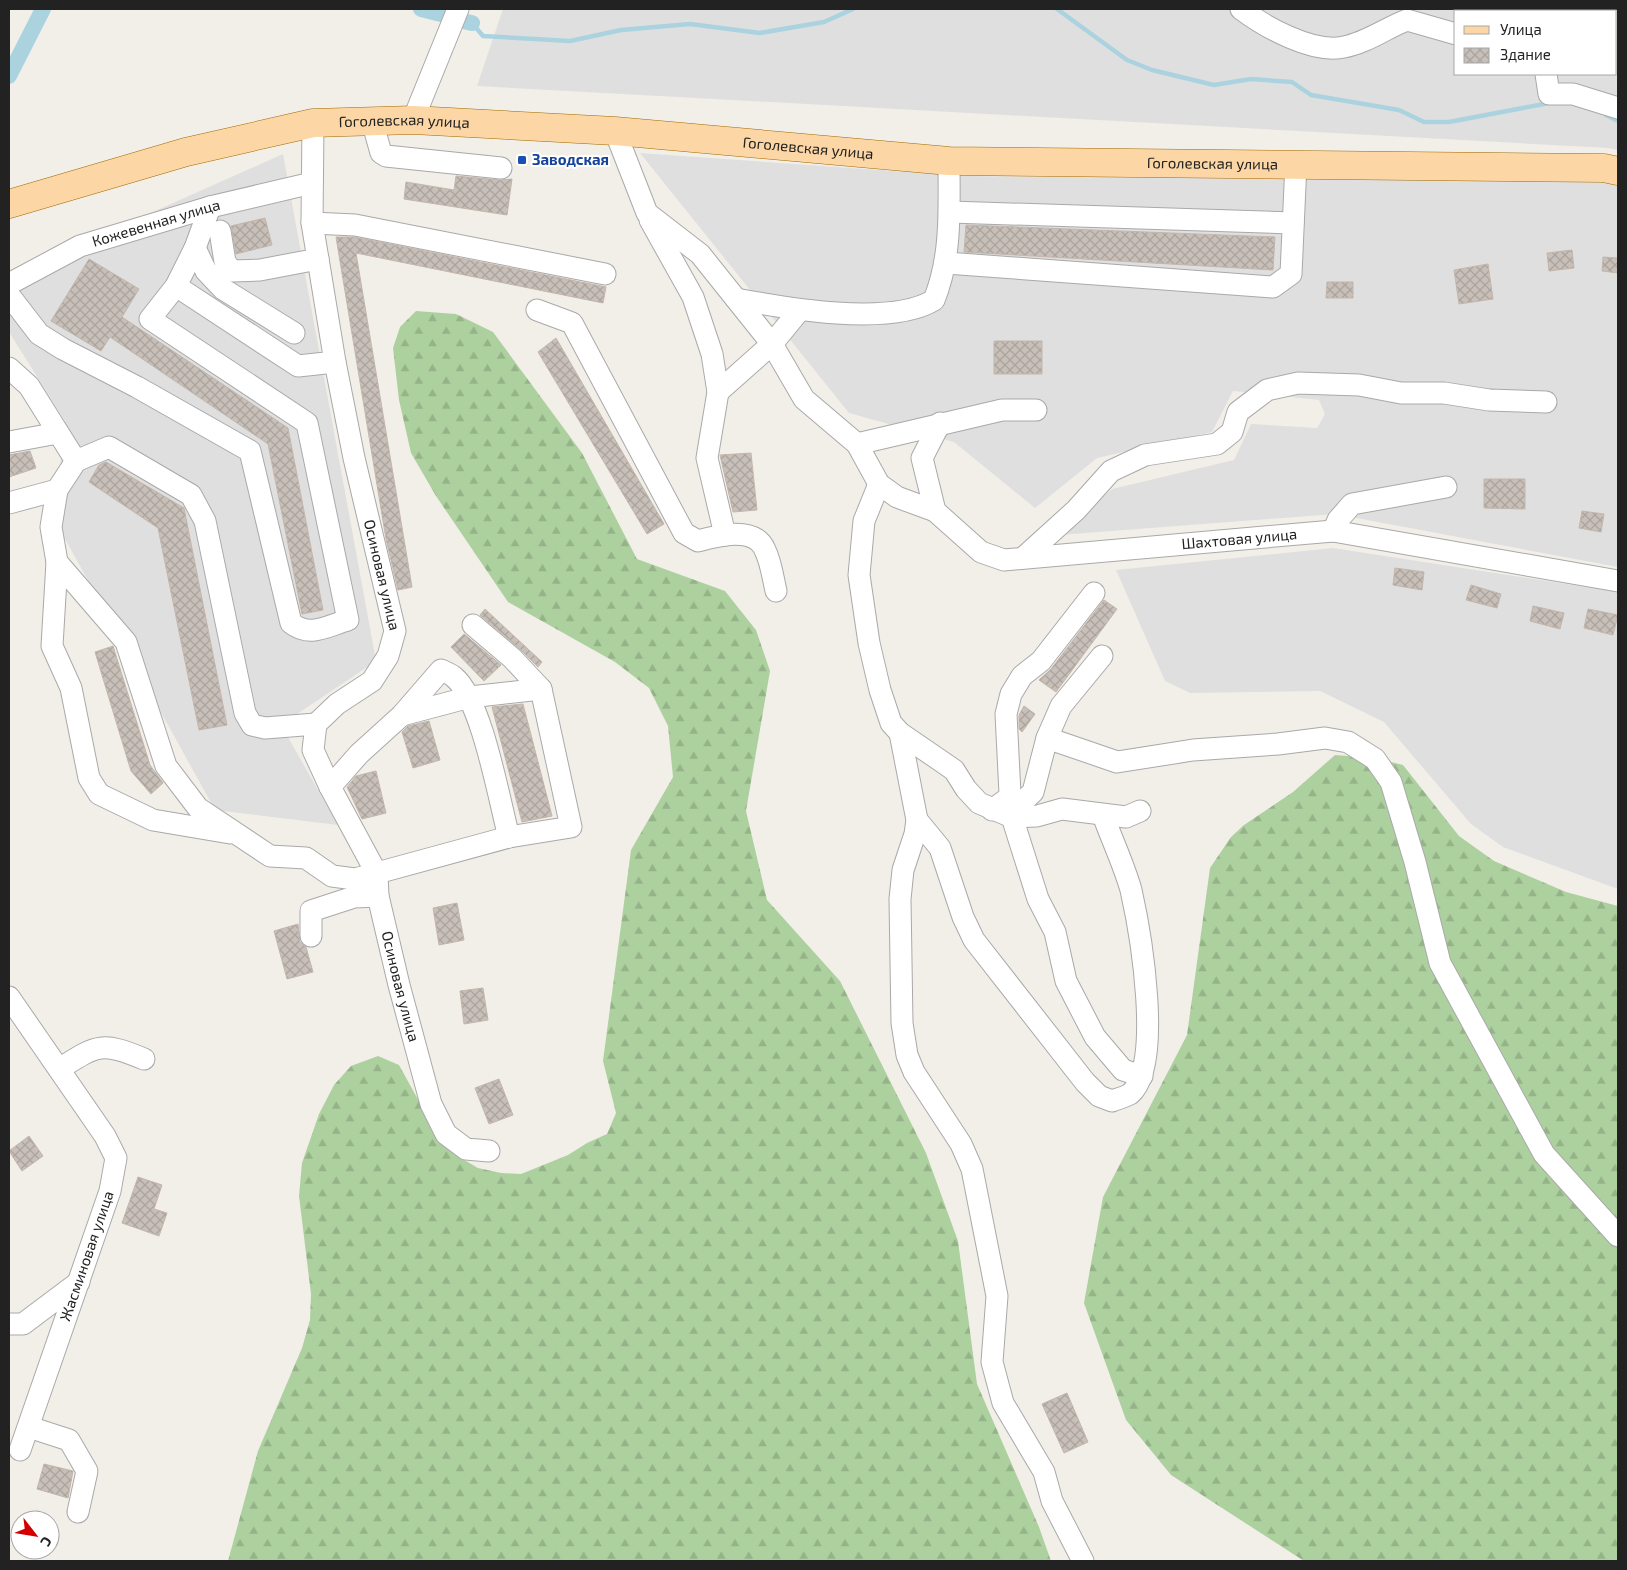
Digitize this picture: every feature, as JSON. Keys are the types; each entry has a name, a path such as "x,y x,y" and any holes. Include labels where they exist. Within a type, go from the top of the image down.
{"main road":[{"name":"Гоголевская улица","path":"9,204 186,152 313,123 413,120 615,131 949,161 1604,168 1618,171"}],"street":[{"path":"413,120 458,9"},
{"path":"1241,9 1261,24 1303,42 1327,48 1343,48 1407,20 1454,33"},
{"path":"1546,75 1549,94 1573,94 1618,108"},
{"path":"372,121 381,153 386,156 501,168"},
{"name":"Осиновая улица","path":"313,123 312,223 335,362 354,458 394,632 388,656 372,681 337,704 316,724 313,750 330,787 377,874 378,896 431,1104 446,1134 466,1149 489,1152"},
{"path":"615,131 646,213 693,297 712,354 718,392 707,458 725,534"},
{"path":"736,299 799,311 882,313 921,308 934,300 946,263 950,212 949,161"},
{"path":"946,263 1273,287 1291,274 1296,164"},
{"name":"Кожевенная улица","path":"9,284 80,246 210,207 312,183"},
{"path":"9,295 39,334 250,451 292,623 300,630 310,632 348,620 308,423 150,319 176,286 195,248 210,207"},
{"path":"950,212 1293,223"},
{"path":"646,213 700,254 772,344 804,399 857,444 880,484 864,521 859,575 869,643 880,690 891,723 900,734 954,770 966,789 979,803 1012,817 1037,816 1062,809 1126,817 1140,811"},
{"path":"312,223 355,225 604,274"},
{"path":"220,231 225,262 232,271 260,270 318,259"},
{"path":"195,248 206,271 224,289 294,333"},
{"path":"176,286 298,366 335,362"},
{"path":"537,310 572,323 684,533 698,541 725,534 751,536 765,547 776,591"},
{"path":"718,392 772,344 799,311"},
{"path":"9,368 29,386 76,461"},
{"path":"1024,558 1076,510 1111,471 1145,455 1217,444 1232,432 1238,412 1267,390 1298,383 1359,385 1401,393 1444,393 1489,400 1546,402"},
{"path":"857,444 1002,410 1036,410"},
{"path":"934,511 922,458 940,423"},
{"path":"9,442 58,433"},
{"path":"238,834 153,820 99,794 89,778 71,688 52,646 57,562 51,527 56,490 76,461 109,447 191,495 205,521 245,713 252,725 265,728 316,724"},
{"name":"Шахтовая улица","path":"880,484 897,498 934,511 981,552 998,559 1333,530 1618,581"},
{"path":"1333,530 1338,520 1352,504 1446,488"},
{"path":"9,503 56,490"},
{"path":"57,562 126,642 166,766 198,808 270,856 306,858 332,876 355,879 509,837 571,827 541,689 512,658 473,625"},
{"path":"992,810 1007,800 1010,794 1006,714 1011,694 1022,676 1041,661 1094,593"},
{"path":"992,810 1018,806 1033,792 1047,738 1060,706 1102,656"},
{"path":"330,787 359,754 402,715 441,670 454,677 470,697 509,837"},
{"path":"402,715 470,697 541,689"},
{"path":"900,734 916,820 915,834 903,870 900,899 902,1023 907,1055 914,1072 961,1144 972,1168 997,1296 992,1362 1002,1403 1044,1472 1052,1501 1086,1560"},
{"path":"1047,738 1117,762 1192,750 1278,744 1325,738 1348,742 1375,759 1391,782 1415,862 1440,962 1449,980 1544,1154 1618,1236"},
{"path":"916,820 940,848 963,917 974,940 1085,1082 1099,1096 1112,1101 1130,1094 1142,1076 1149,1027 1139,935 1130,889 1103,815"},
{"path":"1012,817 1038,899 1056,932 1066,981 1095,1037 1123,1070 1142,1076"},
{"path":"311,936 311,911 354,897 378,896"},
{"name":"Жасминовая улица","path":"9,997 105,1136 116,1158 110,1192 20,1450"},
{"path":"59,1069 92,1048 116,1047 144,1059"},
{"path":"9,1324 22,1324 79,1282"},
{"path":"29,1427 69,1440 87,1471 78,1512"}],"shaded area":[{"path":"503,9 1618,9 1618,150 477,86"},
{"path":"640,153 964,176 1602,181 1618,186 1618,567 1335,514 1059,535 1112,489 1234,460 1251,424 1317,428 1325,414 1319,400 1233,391 1212,432 1097,458 1035,508 954,442 849,413"},
{"path":"283,154 376,661 281,725 338,825 215,810 54,519 65,421 9,332 9,276"},
{"path":"1333,548 1618,592 1618,889 1503,847 1471,824 1384,722 1320,691 1190,693 1165,681 1116,570"}],"green space":[{"path":"416,311 456,314 493,332 582,453 637,559 725,591 756,630 770,671 746,811 767,900 840,981 926,1153 958,1241 977,1384 1039,1527 1051,1561 228,1561 258,1451 302,1348 310,1320 311,1294 299,1196 302,1163 319,1114 334,1085 351,1066 378,1056 399,1065 437,1134 454,1154 478,1168 501,1173 521,1174 568,1155 587,1143 607,1134 616,1113 603,1061 631,850 673,777 668,726 649,688 615,662 508,602 436,496 411,453 399,400 393,348 400,327"},
{"path":"1335,755 1375,758 1403,765 1459,836 1494,861 1566,892 1618,906 1618,1561 1304,1561 1171,1475 1126,1420 1084,1303 1103,1197 1187,1035 1210,868 1231,837 1244,825 1293,792"}],"building":[{"path":"456,176 500,180 512,179 507,215 404,199 406,182 454,190"},
{"path":"265,218 272,245 236,254 231,226"},
{"path":"966,225 1275,237 1273,270 964,252"},
{"path":"336,237 354,237 606,287 603,303 356,253 412,587 398,590 386,539"},
{"path":"1572,250 1574,268 1549,271 1547,253"},
{"path":"1603,257 1618,258 1618,273 1602,271"},
{"path":"89,259 139,289 122,317 288,428 323,610 302,614 268,444 110,337 101,351 51,321"},
{"path":"1488,264 1493,299 1459,304 1454,270"},
{"path":"1327,282 1353,282 1353,298 1326,298"},
{"path":"556,338 664,524 647,534 538,352"},
{"path":"994,341 1042,341 1042,374 994,374"},
{"path":"30,451 36,468 9,477 9,455"},
{"path":"751,453 757,510 733,512 720,455"},
{"path":"106,462 184,508 227,725 199,730 158,528 89,482 99,465"},
{"path":"1484,479 1525,479 1525,509 1484,508"},
{"path":"1582,511 1604,514 1601,532 1579,528"},
{"path":"1395,568 1424,572 1422,590 1393,585"},
{"path":"1471,585 1501,594 1497,608 1466,600"},
{"path":"1104,600 1117,609 1056,692 1039,680 1051,669"},
{"path":"1533,606 1564,613 1560,629 1530,621"},
{"path":"485,609 542,662 538,667 480,615"},
{"path":"1588,609 1618,615 1613,635 1584,628"},
{"path":"464,634 501,665 484,681 451,647"},
{"path":"113,646 150,765 163,783 151,794 131,771 95,652"},
{"path":"523,704 552,816 522,822 492,707"},
{"path":"1024,706 1035,714 1022,732 1019,729 1019,715"},
{"path":"429,721 440,760 413,768 402,732 408,726"},
{"path":"376,771 386,813 362,819 347,787 356,776"},
{"path":"457,903 464,940 439,945 433,908"},
{"path":"298,924 300,942 306,947 313,972 287,979 274,931"},
{"path":"483,988 488,1020 464,1024 460,991"},
{"path":"499,1079 513,1115 489,1124 475,1088"},
{"path":"29,1136 43,1156 22,1171 9,1151"},
{"path":"138,1177 162,1185 154,1209 167,1213 159,1236 122,1223"},
{"path":"1067,1393 1088,1442 1064,1453 1042,1404"},
{"path":"44,1464 73,1471 68,1498 37,1489"}],"waterway":[{"path":"9,76 43,9"},
{"path":"421,9 441,14"},
{"path":"472,23 483,36 570,41 621,30 690,24 760,33 824,22 853,9"},
{"path":"1057,9 1127,60 1152,70 1214,85 1251,79 1292,82 1311,95 1399,110 1424,122 1449,122 1549,103"},
{"path":"467,22 472,23"},
{"path":"1606,115 1618,121"}],"place":[{"name":"Заводская","path":"522,160"}]}
